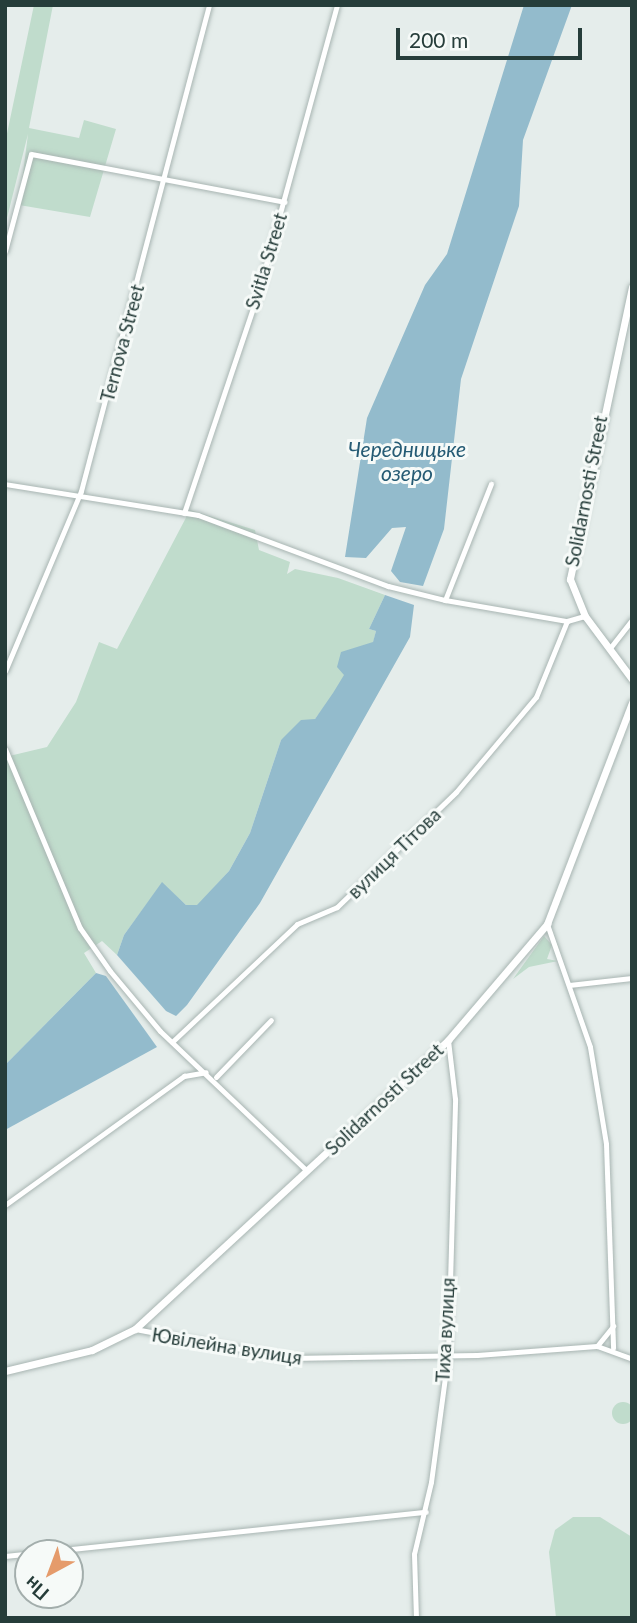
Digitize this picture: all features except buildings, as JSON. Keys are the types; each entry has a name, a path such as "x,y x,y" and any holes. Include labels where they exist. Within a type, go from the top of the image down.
{"main road":[{"name":"Solidarnosti Street","path":"632,287 570,562 572,590 585,616 632,679"},
{"name":"Solidarnosti Street","path":"5,1371 92,1350 135,1329 448,1040 547,924 632,703"}],"street":[{"name":"Ternova Street","path":"5,671 81,491 167,177 209,5"},
{"name":"Svitla Street","path":"184,513 284,202 337,5"},
{"path":"5,251 31,154 167,177 284,202"},
{"path":"5,484 81,491 184,513 388,586 445,600 567,621 585,616"},
{"path":"445,600 491,484"},
{"path":"610,648 632,620"},
{"name":"вулиця Тітова","path":"172,1042 296,924 337,907 465,783 537,697 567,621"},
{"path":"5,749 80,928 172,1042 216,1077 306,1170"},
{"path":"547,924 590,1047 606,1144 613,1348 632,1359"},
{"path":"569,985 632,978"},
{"path":"216,1077 271,1020"},
{"name":"Тиха вулиця","path":"416,1618 414,1555 426,1512 448,1353 455,1099 448,1040"},
{"path":"5,1205 184,1076 209,1073"},
{"path":"597,1346 614,1325"},
{"name":"Ювілейна вулиця","path":"135,1329 289,1358 597,1346 613,1348"},
{"path":"5,1556 426,1512"}],"green space":[{"path":"34,5 53,5 29,128 79,138 84,120 116,129 90,217 19,205 28,134 5,226 5,143"},
{"path":"190,510 255,530 259,550 290,562 287,574 295,569 338,578 385,595 369,629 376,631 373,643 315,719 281,740 250,833 229,871 198,905 186,905 162,883 124,935 117,955 102,941 84,953 96,973 5,1065 5,757 47,747 76,702 99,642 117,649"},
{"path":"544,936 552,945 547,959 558,961 529,967 513,979"},
{"path":"623,1402 631,1405 634,1413 631,1421 623,1424 615,1421 612,1413 615,1405"},
{"path":"573,1517 600,1517 632,1537 632,1618 556,1618 549,1552 555,1530"}],"water":[{"name":"Чередницьке озеро","path":"524,5 572,5 523,140 519,206 461,379 444,529 423,586 400,582 391,571 406,527 392,528 366,558 345,557 367,418 425,285 447,254"},
{"path":"385,595 414,605 410,637 260,903 187,1005 176,1016 166,1011 117,955 124,935 162,882 186,905 197,905 229,871 250,833 281,740 301,720 315,719 333,693 344,675 337,667 341,652 373,642 376,631 369,629"},
{"path":"96,973 106,976 157,1047 5,1130 5,1065"}]}
